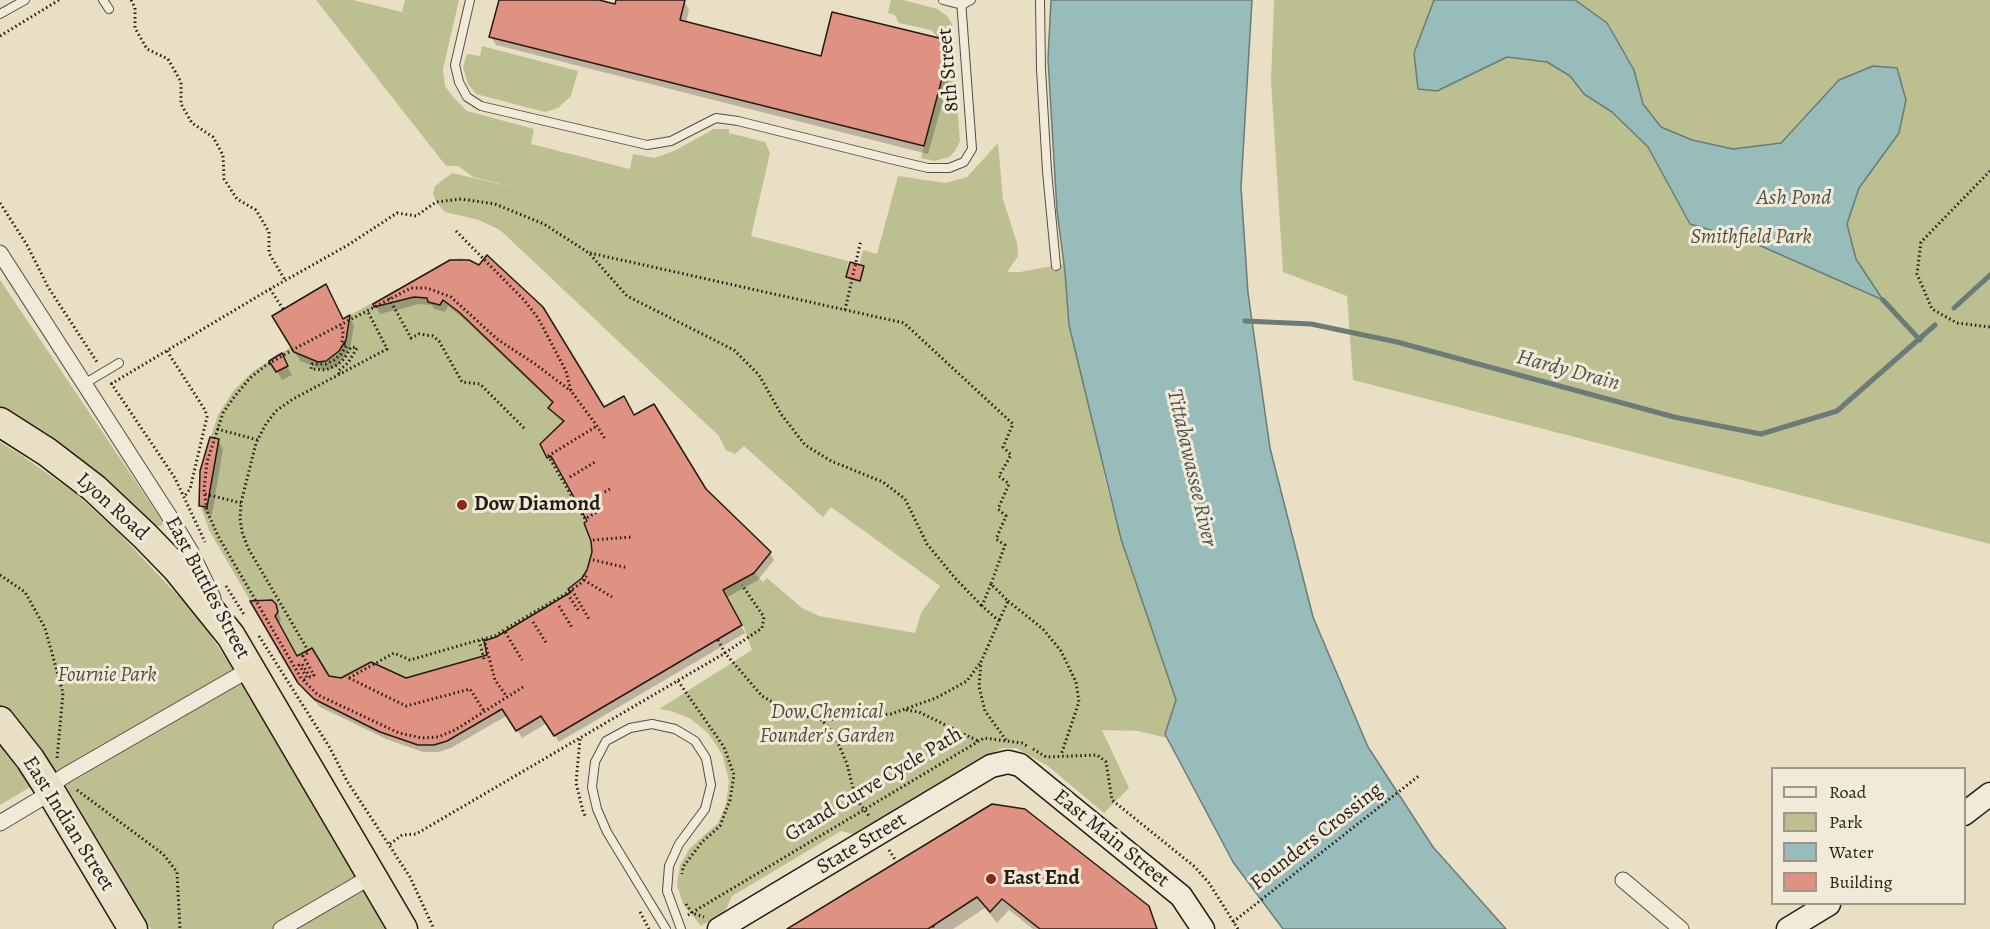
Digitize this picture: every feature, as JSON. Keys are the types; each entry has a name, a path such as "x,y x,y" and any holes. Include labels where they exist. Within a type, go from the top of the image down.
{"highway":[{"name":"Lyon Road","path":"0,422 47,452 94,488 177,569 244,628"},
{"name":"East Buttles Street","path":"244,628 250,669 403,929"},
{"name":"East Indian Street","path":"0,721 25,752 48,787 133,929"}],"street":[{"name":"East Buttles Street","path":"0,253 191,552 244,628"},
{"path":"0,823 40,799 48,787 250,669"},
{"name":"State Street","path":"718,929 991,766 1007,751"},
{"name":"East Main Street","path":"1007,751 1020,765 1181,896 1203,929"},
{"path":"1966,813 1990,794"},
{"path":"281,929 372,876"},
{"path":"1623,880 1681,929"},
{"path":"1788,929 1826,905"}],"lane":[{"path":"0,14 24,0"},
{"path":"103,0 109,9"},
{"name":"8th Street","path":"470,0 455,64 459,82 467,97 481,106 647,145 671,141 716,118 738,121 928,168 949,168 964,162 972,149 973,138 961,3"},
{"path":"943,0 961,3 971,0"},
{"path":"1040,0 1041,69 1047,171 1056,266"},
{"path":"84,385 119,363"},
{"path":"666,929 607,832 597,809 592,787 595,762 606,741 630,728 652,724 675,729 695,741 706,758 711,785 705,809 679,844 669,866 667,891 680,925"}],"path":[{"path":"0,36 59,0"},
{"path":"131,0 135,8 135,28 147,49 168,59 181,82 181,104 192,123 213,136 223,155 224,179 237,199 256,210 269,232 269,253 285,281"},
{"path":"1990,171 1921,242 1917,274 1932,309 1957,323 1990,327"},
{"path":"111,384 348,245 397,213 416,216 436,202 461,199 495,204 544,224 589,253 627,296 734,350 759,375 781,414 805,445 831,461 882,482 905,499 927,544 955,578 999,621"},
{"path":"0,203 27,245 54,296 175,478 206,543"},
{"path":"456,231 524,300 538,318 566,371 571,391"},
{"path":"845,310 861,240"},
{"path":"589,253 903,323 1013,424 1003,447 1011,455 999,476 1009,484 998,509 1006,516 996,539 1005,545 982,606"},
{"path":"523,687 455,730 438,737 422,738 399,733 318,695 304,680 218,536 207,511 205,494 207,462 217,429 223,413 235,396 250,378 266,366 389,297 411,288 427,288 451,297 497,339 571,391 605,440"},
{"path":"270,289 283,309"},
{"path":"389,297 411,338 419,334 433,336 439,341 462,382 480,384 525,429"},
{"path":"304,680 307,678 299,665 302,664 310,677 314,675 303,656 309,652 248,548 240,518 242,503 258,440 276,411 292,399 387,349 367,310"},
{"path":"340,374 338,370 348,363 357,348 351,346 344,359 337,365 326,370 311,369 312,364 326,364 334,360 347,345 342,343 341,324"},
{"path":"299,340 302,345"},
{"path":"167,351 205,410 207,417 190,489 184,497"},
{"path":"597,426 549,457 585,519 602,509"},
{"path":"217,429 258,440"},
{"path":"570,477 595,462"},
{"path":"585,503 610,489"},
{"path":"205,494 242,503"},
{"path":"593,540 631,537"},
{"path":"593,560 628,568"},
{"path":"507,628 572,590 588,574"},
{"path":"584,580 612,597"},
{"path":"224,581 244,628 330,748 347,781 410,877 434,929"},
{"path":"991,584 1043,629 1060,651 1077,682 1079,702 1061,755"},
{"path":"390,844 402,835 416,834 725,653 762,628 764,617 742,585"},
{"path":"572,590 589,619"},
{"path":"567,592 578,610"},
{"path":"718,640 725,653 762,696 789,712 822,720 891,714 936,698 967,681 981,662 1008,601"},
{"path":"559,606 573,629"},
{"path":"533,622 547,644"},
{"path":"484,711 470,689 406,706 349,678 394,653 410,660 495,636 504,630 522,660"},
{"path":"484,639 495,680 507,697"},
{"path":"479,640 484,659"},
{"path":"981,662 979,687 985,711 1007,751"},
{"path":"904,709 919,712 978,741"},
{"path":"822,720 835,736 847,764 854,792 872,820"},
{"name":"Grand Curve Cycle Path","path":"680,925 736,885 984,738 1007,751 1023,743 1046,757 1097,755 1106,762 1112,800 1195,867 1209,883 1238,929"},
{"name":"Founders Crossing","path":"1233,922 1420,775"},
{"path":"886,845 896,861"}],"green space":[{"name":"Dow Chemical Founder's Garden","path":"316,0 353,0 402,12 405,0 459,0 443,69 445,86 467,111 534,129 531,144 630,169 633,154 654,158 674,151 714,129 729,129 729,133 765,142 770,153 751,236 848,261 846,277 859,281 864,266 859,265 863,250 877,254 898,176 946,183 967,177 998,143 1003,199 1017,243 1018,256 1007,272 1020,272 1064,264 1104,475 1121,539 1176,700 1165,734 1167,738 1138,731 1102,730 1129,788 1104,813 1048,766 1016,748 1003,748 974,762 856,835 841,831 732,896 725,912 701,926 683,904 677,885 680,865 690,848 718,823 726,804 729,781 722,754 708,733 691,719 659,709 752,650 743,625 554,736 541,716 516,731 502,709 298,683 209,530 202,510 199,490 210,439 218,415 234,390 252,372 291,347 272,316 326,284 343,319 450,260 460,258 478,264 487,255 543,307 604,407 624,396 634,415 654,404 712,499 714,497 771,552 754,573 763,582 767,578 802,608 819,616 915,633 921,613 940,586 831,507 823,517 744,446 735,454 726,450 719,436 500,230 479,220 445,212 436,202 433,194 435,186 452,173 525,190 473,177 458,166 446,166"},
{"path":"891,0 903,0 937,9 947,16 952,24 957,91 955,94 939,90 944,71 949,72 946,46 931,30 899,23 895,15 888,13"},
{"name":"Smithfield Park","path":"1274,0 1990,0 1990,544 1353,380 1347,296 1283,272 1271,81"},
{"path":"482,46 578,71 571,96 558,108 545,112 476,94 468,84 463,67 467,54 480,56"},
{"path":"937,97 957,104 960,141 949,157 935,161 921,158"},
{"path":"0,280 163,522 162,526 156,526 111,485 0,408"},
{"name":"Fournie Park","path":"0,442 74,492 119,533 198,617 229,663 386,929 151,929 57,771 0,805"}],"water":[{"name":"Tittabawassee River","path":"1051,0 1252,0 1241,187 1248,293 1270,448 1313,617 1368,747 1433,847 1506,929 1283,929 1233,862 1165,734 1176,700 1121,539 1069,325 1057,211 1048,59"},
{"name":"Ash Pond","path":"1434,0 1575,0 1607,23 1634,70 1643,104 1661,127 1692,140 1733,149 1781,143 1839,80 1873,66 1897,68 1906,100 1899,133 1859,188 1847,224 1856,259 1883,300 1752,242 1690,224 1648,147 1612,112 1584,94 1570,76 1547,62 1507,57 1437,91 1418,89 1414,53"}],"building":[{"path":"499,0 599,0 615,4 616,0 685,0 680,20 821,56 832,12 939,38 946,46 949,72 944,71 924,146 489,37"},
{"name":"Dow Diamond","path":"487,255 543,307 604,407 624,396 634,415 654,404 706,489 771,552 754,573 723,590 742,625 554,736 541,716 516,731 502,709 447,741 434,745 418,745 380,732 314,699 298,683 250,601 272,600 278,612 275,616 297,656 312,648 329,676 341,678 371,662 406,678 487,655 484,641 496,637 571,592 568,589 582,578 592,552 591,541 584,523 587,521 551,456 547,458 540,444 564,421 548,408 553,402 459,312 443,300 440,305 428,302 427,298 414,297 374,307 373,304 450,260 469,260 479,265"},
{"path":"850,262 864,266 860,281 846,277"},
{"path":"326,284 343,319 350,315 346,340 339,351 326,361 318,362 294,352 272,316"},
{"path":"282,353 288,366 276,372 269,361"},
{"path":"210,437 219,439 207,507 199,506 200,471"},
{"name":"East End","path":"992,804 1025,809 1149,906 1157,929 1040,929 1002,899 990,912 977,897 928,929 787,929"}],"waterway":[{"name":"Hardy Drain","path":"1954,308 1990,275"},
{"path":"1883,300 1920,340"},
{"name":"Hardy Drain","path":"1245,321 1311,324 1397,342 1674,417 1761,434 1837,411 1935,325"}],"place":[{"name":"Dow Diamond","path":"462,505"},
{"name":"East End","path":"991,879"}]}
